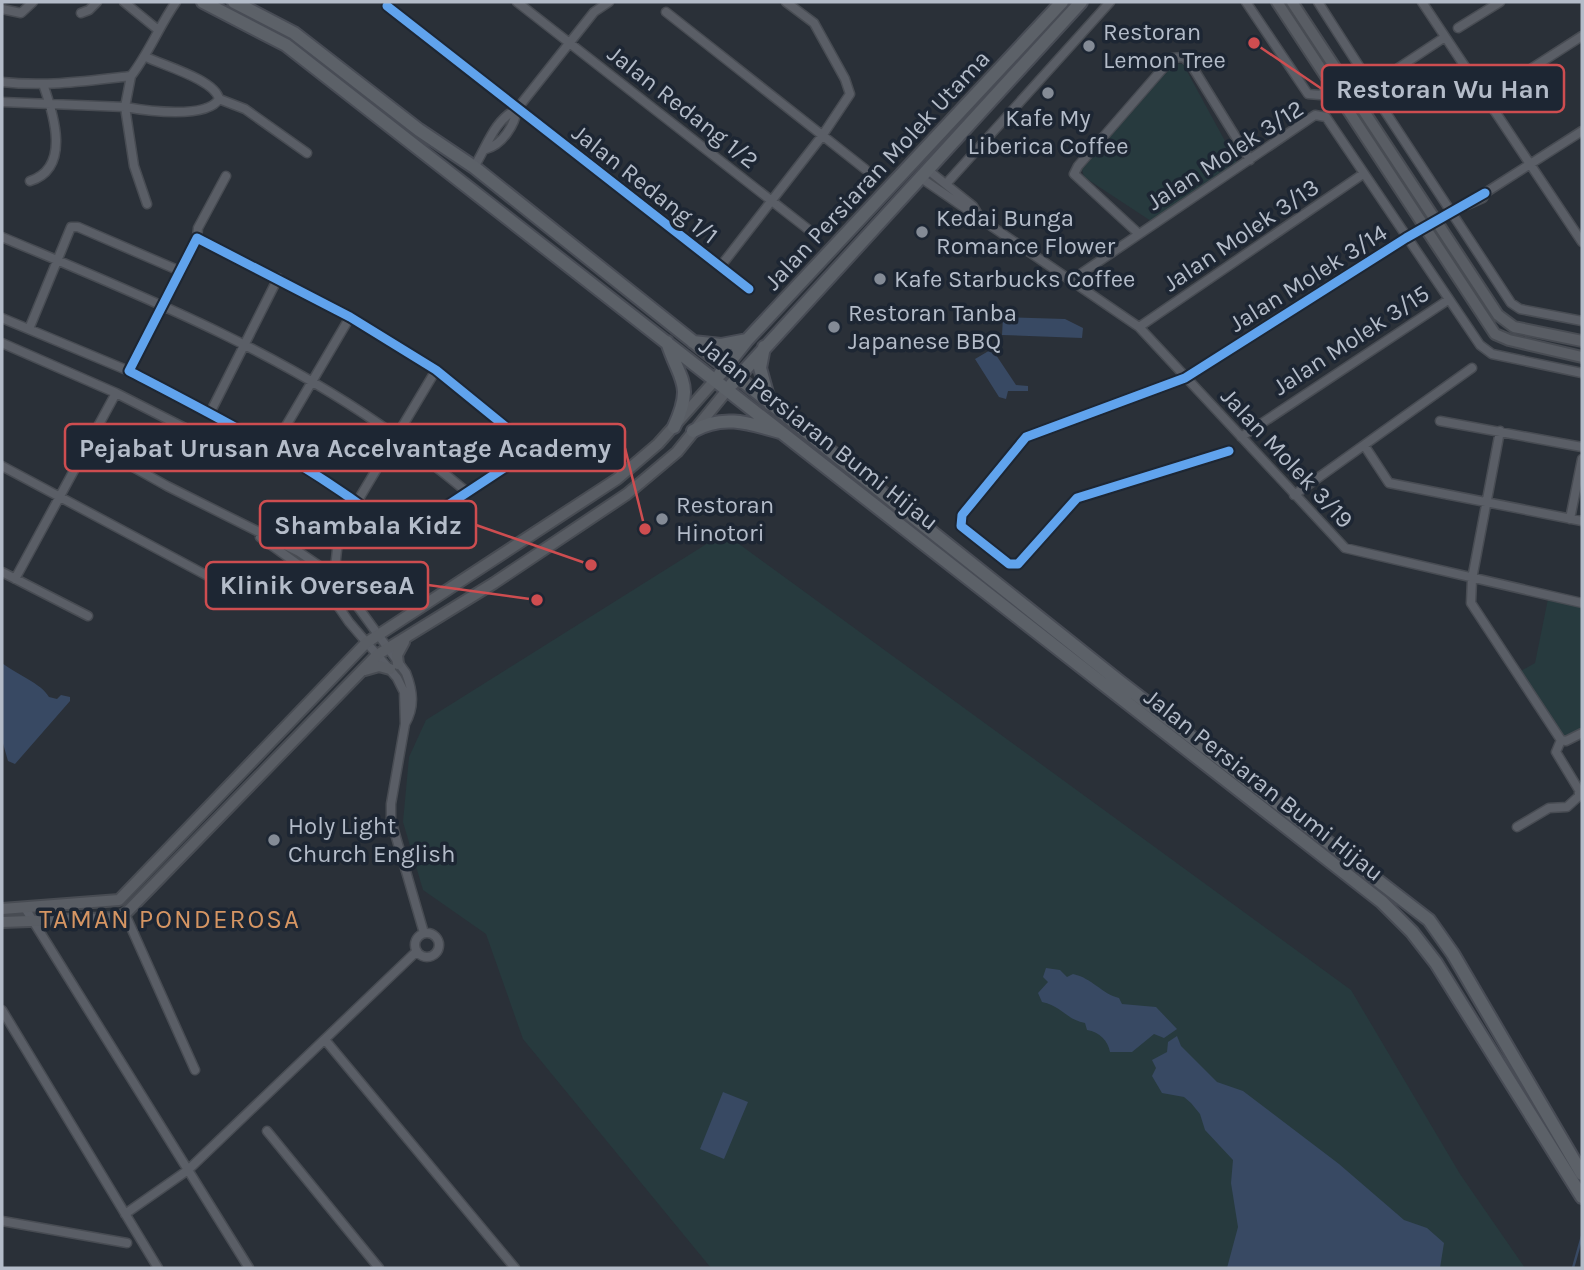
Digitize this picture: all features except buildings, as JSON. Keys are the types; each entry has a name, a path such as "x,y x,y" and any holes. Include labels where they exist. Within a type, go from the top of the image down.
{"main road":[{"name":"Jalan Persiaran Bumi Hijau","path":"203,2 286,45 787,434 1041,637 1382,902 1412,932 1436,964 1582,1197"},
{"name":"Jalan Persiaran Bumi Hijau","path":"234,2 294,33 419,130 474,167 689,341 1429,920 1453,954 1582,1174"},
{"name":"Jalan Persiaran Molek Utama","path":"716,379 747,340 1062,2"},
{"name":"Jalan Persiaran Molek Utama","path":"728,389 1081,2"},
{"path":"1277,2 1500,338 1582,357"},
{"path":"1292,2 1438,220 1494,310 1508,324 1582,341"},
{"path":"431,157 463,173 474,167"},
{"path":"474,167 469,179 500,212"},
{"path":"689,341 720,345 747,340"},
{"path":"667,342 685,387 685,400 674,427"},
{"path":"764,347 761,368 770,404"},
{"path":"2,909 119,900 366,643 617,479 646,456 716,379"},
{"path":"2,922 115,918 125,914 382,652 627,494 677,452 728,389"},
{"path":"693,431 706,424 726,420 787,434"},
{"path":"964,575 974,564"},
{"path":"1041,637 1044,627 1052,627"},
{"path":"359,673 374,667 394,666 405,639"}],"street":[{"path":"2,9 21,13 33,2"},
{"path":"81,13 97,2"},
{"path":"124,2 157,29"},
{"path":"147,204 134,166 125,107 131,76 146,57 157,29 176,2"},
{"name":"Jalan Redang 1/2","path":"517,2 772,201"},
{"path":"474,167 486,149 500,141 516,120 517,109 594,12 609,2"},
{"name":"Jalan Redang 1/1","path":"720,267 848,101 848,86 814,23 786,2"},
{"path":"946,184 1110,2"},
{"path":"1246,2 1308,94 1314,97 1360,69"},
{"path":"1318,2 1366,77"},
{"path":"1422,2 1582,242"},
{"path":"1458,29 1500,2"},
{"name":"Jalan Redang 1/1","path":"387,6 749,289"},
{"path":"666,12 865,169"},
{"path":"1501,88 1582,36"},
{"path":"1445,37 1374,84 1373,93 1513,306 1582,321"},
{"path":"146,57 205,82 218,92 219,99"},
{"path":"1139,234 1074,174 1078,166 1172,58 1182,57 1189,62 1250,160"},
{"path":"2,82 43,84 131,76"},
{"path":"30,181 45,175 55,159 56,138 50,103 43,84"},
{"path":"2,102 189,112 207,110 219,99"},
{"path":"219,99 246,109 307,153"},
{"name":"Jalan Molek 3/12","path":"1073,279 1315,115 1320,115 1326,117 1480,345 1492,354 1582,373"},
{"name":"Jalan Molek 3/14","path":"1229,451 1077,498 1018,564 1009,564 961,526 960,521 1026,437 1185,379 1406,239 1483,198 1485,193 1582,131"},
{"name":"Jalan Molek 3/19","path":"925,174 946,184 973,206 979,216"},
{"name":"Jalan Molek 3/19","path":"925,174 968,212 979,216 1073,279 1139,327 1345,548 1582,603"},
{"name":"Jalan Molek 3/13","path":"1139,327 1363,174"},
{"path":"129,371 226,176"},
{"path":"772,201 809,230"},
{"path":"29,329 71,227 78,227 180,271"},
{"path":"2,237 163,305 312,382 395,435 467,492"},
{"path":"2,318 129,371 273,447 357,500 401,536 533,449 436,370 351,317 197,238"},
{"path":"210,413 278,278"},
{"name":"Jalan Molek 3/15","path":"1241,437 1448,300"},
{"path":"273,447 351,317"},
{"path":"2,343 116,393 258,466"},
{"path":"1294,495 1472,368"},
{"path":"329,593 337,591 342,585 343,577 335,568 339,532 436,370"},
{"path":"15,579 116,393"},
{"path":"1440,421 1582,447"},
{"path":"1500,430 1469,596 1478,618 1561,740"},
{"path":"90,443 292,549 324,569 335,568"},
{"path":"1364,445 1389,483 1582,522"},
{"path":"1570,519 1582,459"},
{"path":"2,466 234,590"},
{"path":"253,530 317,578 320,589 329,593 366,643 382,652 411,688 411,713 405,724 391,804 391,820 424,933 437,939 437,950 428,957 417,951"},
{"path":"286,557 292,549"},
{"path":"300,567 307,558"},
{"path":"317,578 324,569"},
{"path":"2,572 88,616"},
{"path":"342,585 376,636 382,652"},
{"path":"349,622 362,614"},
{"path":"1561,740 1573,739 1582,733"},
{"path":"1517,827 1549,808 1567,807 1579,796 1579,790 1556,752 1561,740"},
{"path":"25,908 249,1268"},
{"path":"125,914 195,1070"},
{"path":"417,951 416,939 424,933"},
{"path":"125,1214 188,1170 326,1041 417,951"},
{"path":"2,1010 158,1268"},
{"path":"326,1041 515,1268"},
{"path":"267,1131 379,1268"},
{"path":"2,1221 127,1243"}],"green space":[{"path":"1174,64 1183,64 1237,163 1151,221 1084,177 1082,169"},
{"path":"724,533 1351,990 1460,1174 1525,1268 711,1268 523,1039 486,934 423,890 403,822 409,757 426,720"},
{"path":"1548,599 1582,607 1582,729 1565,737 1519,672 1535,663"}],"water":[{"path":"1003,317 1065,319 1083,328 1082,338 1002,335"},
{"path":"992,349 1016,385 1028,386 1028,391 1008,391 1006,399 999,397 975,359"},
{"path":"2,663 34,683 49,697 70,697 70,701 15,764 8,761 2,740"},
{"path":"1046,968 1060,970 1067,977 1073,974 1086,979 1119,998 1122,1004 1156,1007 1177,1029 1164,1038 1154,1034 1132,1052 1110,1052 1103,1038 1087,1030 1085,1023 1042,1002 1038,993 1048,982 1043,977"},
{"path":"1177,1036 1181,1046 1217,1082 1243,1091 1339,1164 1404,1220 1427,1228 1444,1243 1440,1268 1227,1268 1238,1227 1231,1183 1233,1160 1205,1130 1200,1114 1191,1103 1184,1097 1162,1093 1152,1076 1156,1068 1152,1060 1167,1052 1168,1042"},
{"path":"723,1092 748,1102 724,1159 700,1149"}],"waterway":[{"path":"1573,1268 1582,1236"}],"cycle path":[{"path":"387,6 749,289"},
{"path":"1229,451 1077,498 1018,564 1009,564 961,526 962,515 1026,437 1185,378 1406,238 1485,193"},
{"path":"197,238 350,317 436,370 533,449 401,536 337,488 303,467 129,371 197,238"}],"place":[{"name":"Restoran Wu Han","path":"1254,43"},
{"name":"Restoran Lemon Tree","path":"1089,46"},
{"name":"Kafe My Liberica Coffee","path":"1048,93"},
{"name":"Kedai Bunga Romance Flower","path":"922,232"},
{"name":"Kafe Starbucks Coffee","path":"880,279"},
{"name":"Restoran Tanba Japanese BBQ","path":"834,327"},
{"name":"Restoran Hinotori","path":"662,519"},
{"name":"Pejabat Urusan Ava Accelvantage Academy","path":"645,529"},
{"name":"Shambala Kidz","path":"591,565"},
{"name":"Klinik OverseaA","path":"537,600"},
{"name":"Holy Light Church English","path":"274,840"}],"district":[{"name":"TAMAN PONDEROSA","path":"170,919"}]}
